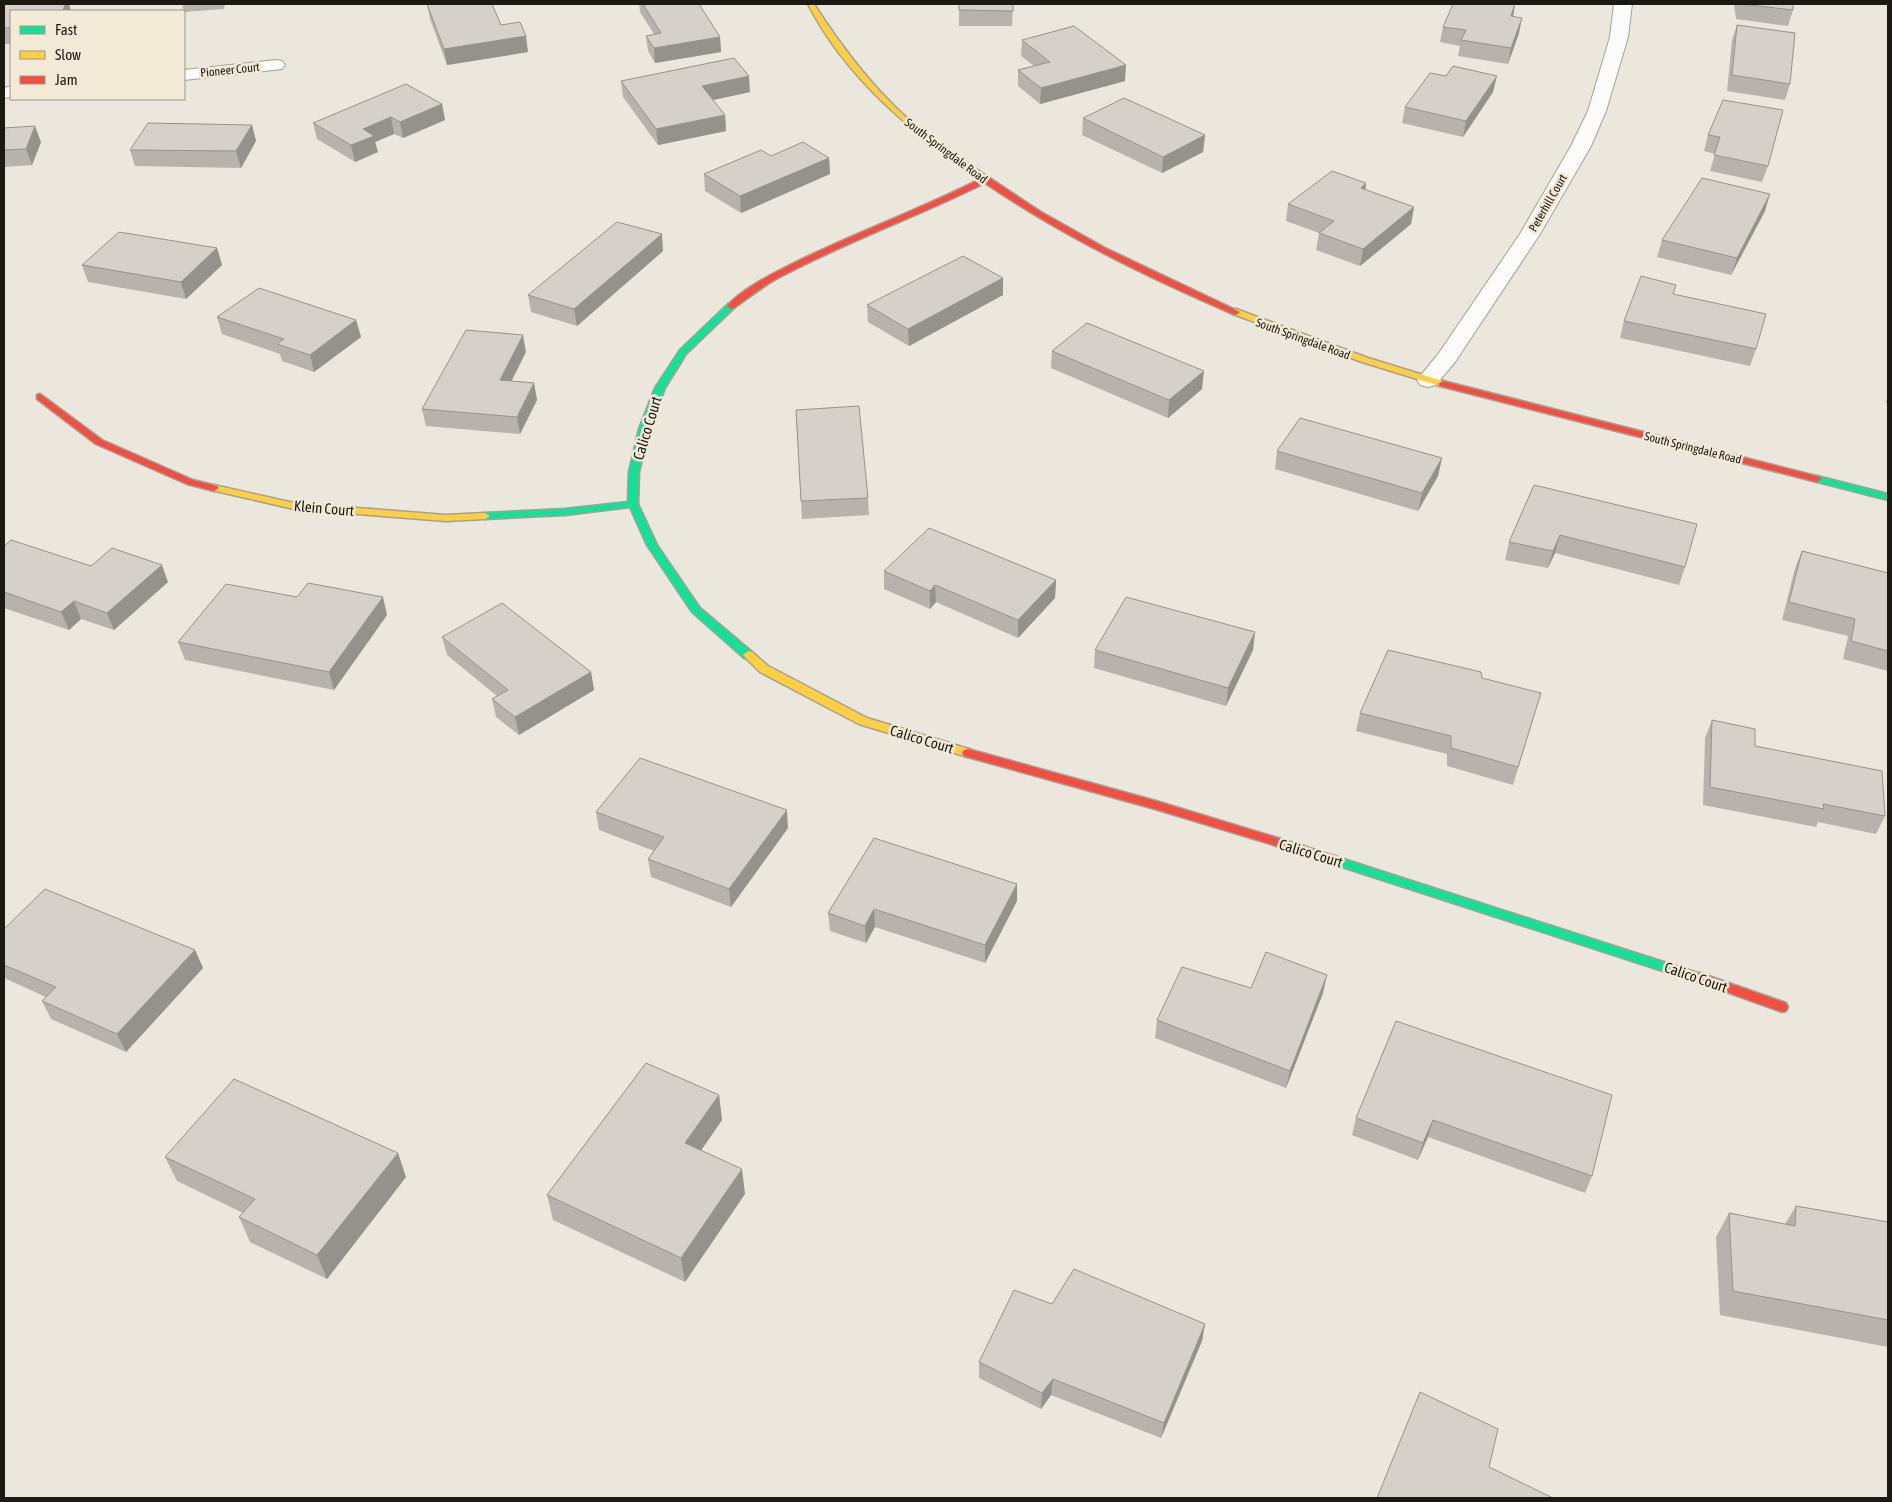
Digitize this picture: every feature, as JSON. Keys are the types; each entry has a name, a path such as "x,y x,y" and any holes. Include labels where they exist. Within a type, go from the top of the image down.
{"street":[{"name":"South Springdale Road","path":"811,4 822,23 860,73 898,114 985,180 1041,218 1136,269 1251,320 1360,359 1428,380 1888,497"},
{"name":"Peterhill Court","path":"1428,380 1447,357 1530,234 1581,146 1597,111 1619,37 1622,4"},
{"name":"Pioneer Court","path":"185,75 276,65"},
{"name":"Calico Court","path":"985,180 945,200 773,277 724,311 683,352 660,388 644,429 634,472 633,504 652,545 696,610 764,669 863,721 1335,860 1677,970 1782,1007"},
{"name":"Klein Court","path":"40,397 99,442 190,482 294,506 446,518 565,512 633,504"}],"building":[{"path":"4,4 65,4 63,10 10,10 10,28 4,28"},
{"path":"427,4 492,4 501,25 520,22 526,36 444,49"},
{"path":"643,4 699,4 720,37 654,48 646,36 661,33"},
{"path":"959,4 1013,4 1013,11 959,10"},
{"path":"1453,4 1515,4 1511,16 1522,18 1511,48 1461,40 1466,30 1443,27"},
{"path":"1741,4 1793,4 1793,10"},
{"path":"1737,25 1795,33 1790,84 1732,75"},
{"path":"1074,26 1126,65 1041,88 1018,70 1050,62 1022,40"},
{"path":"734,58 749,76 702,86 725,115 656,129 621,81"},
{"path":"1453,66 1497,76 1466,121 1405,107 1430,73 1446,76"},
{"path":"406,84 442,104 400,122 391,117 363,129 374,136 351,145 313,123"},
{"path":"1124,98 1205,135 1163,157 1083,118"},
{"path":"1723,100 1783,110 1768,166 1714,155 1720,137 1708,135"},
{"path":"148,123 252,125 236,151 130,150"},
{"path":"35,126 26,149 4,150 4,128"},
{"path":"803,142 829,158 740,196 704,174 761,150 771,156"},
{"path":"1332,171 1366,183 1361,188 1414,207 1363,249 1319,233 1334,221 1288,204"},
{"path":"1702,178 1770,194 1737,258 1662,240"},
{"path":"617,222 662,234 574,309 528,295"},
{"path":"119,232 217,248 181,282 82,265"},
{"path":"963,256 1003,278 908,329 867,305"},
{"path":"1641,276 1676,285 1673,294 1766,314 1756,349 1624,321"},
{"path":"259,288 356,320 310,355 277,344 284,339 217,317"},
{"path":"1087,323 1204,371 1169,400 1052,351"},
{"path":"466,330 523,335 500,380 534,383 517,417 422,409"},
{"path":"859,406 868,498 801,501 796,410"},
{"path":"1300,418 1442,458 1422,493 1277,451"},
{"path":"1534,485 1697,524 1685,567 1560,535 1553,551 1509,542"},
{"path":"929,528 1056,580 1018,620 935,585 930,591 884,571"},
{"path":"11,540 91,566 112,548 162,565 107,613 74,601 61,612 4,592 4,546"},
{"path":"1802,551 1888,573 1888,651 1851,641 1855,619 1789,602"},
{"path":"308,583 383,597 329,672 178,642 226,584 297,597"},
{"path":"1126,597 1255,632 1228,688 1095,650"},
{"path":"502,603 591,672 515,717 492,699 508,690 442,637"},
{"path":"1388,650 1481,672 1482,678 1541,693 1518,767 1451,748 1451,736 1360,713"},
{"path":"1712,720 1755,729 1755,746 1882,771 1885,816 1823,804 1824,809 1710,787"},
{"path":"640,758 787,810 729,889 648,859 664,837 596,812"},
{"path":"874,838 1017,884 985,945 874,909 865,926 828,913"},
{"path":"45,889 195,950 117,1034 42,1001 56,987 4,965 4,929"},
{"path":"1266,952 1327,975 1290,1071 1157,1020 1182,967 1251,988"},
{"path":"1396,1021 1612,1095 1592,1176 1433,1120 1423,1143 1356,1118"},
{"path":"646,1063 719,1095 685,1143 742,1169 681,1258 547,1195"},
{"path":"234,1079 398,1153 317,1255 239,1217 255,1199 165,1157"},
{"path":"1796,1206 1888,1222 1888,1320 1733,1291 1729,1213 1795,1226"},
{"path":"1074,1269 1205,1324 1164,1423 1053,1379 1042,1393 979,1362 1014,1290 1052,1304"},
{"path":"1420,1392 1498,1429 1489,1467 1553,1498 1377,1498"}],"traffic: fast":[{"path":"731,306 683,352 660,388 644,429 634,472 633,504 652,545 696,610 748,655"},
{"path":"1817,479 1888,497"},
{"path":"485,516 565,512 633,504"},
{"path":"1300,849 1700,978"}],"traffic: slow":[{"path":"811,4 842,51 878,94 913,127 976,173"},
{"path":"1236,312 1365,360 1443,384"},
{"path":"214,488 294,506 446,518 485,516"},
{"path":"748,655 764,669 863,721 968,753"}],"traffic: jam":[{"path":"976,173 1038,213 1102,250 1236,312"},
{"path":"731,306 773,277 825,251 945,200 985,180"},
{"path":"1443,384 1817,479"},
{"path":"40,397 99,442 190,482 214,488"},
{"path":"968,753 1156,805 1300,849"},
{"path":"1700,978 1782,1007"}]}
